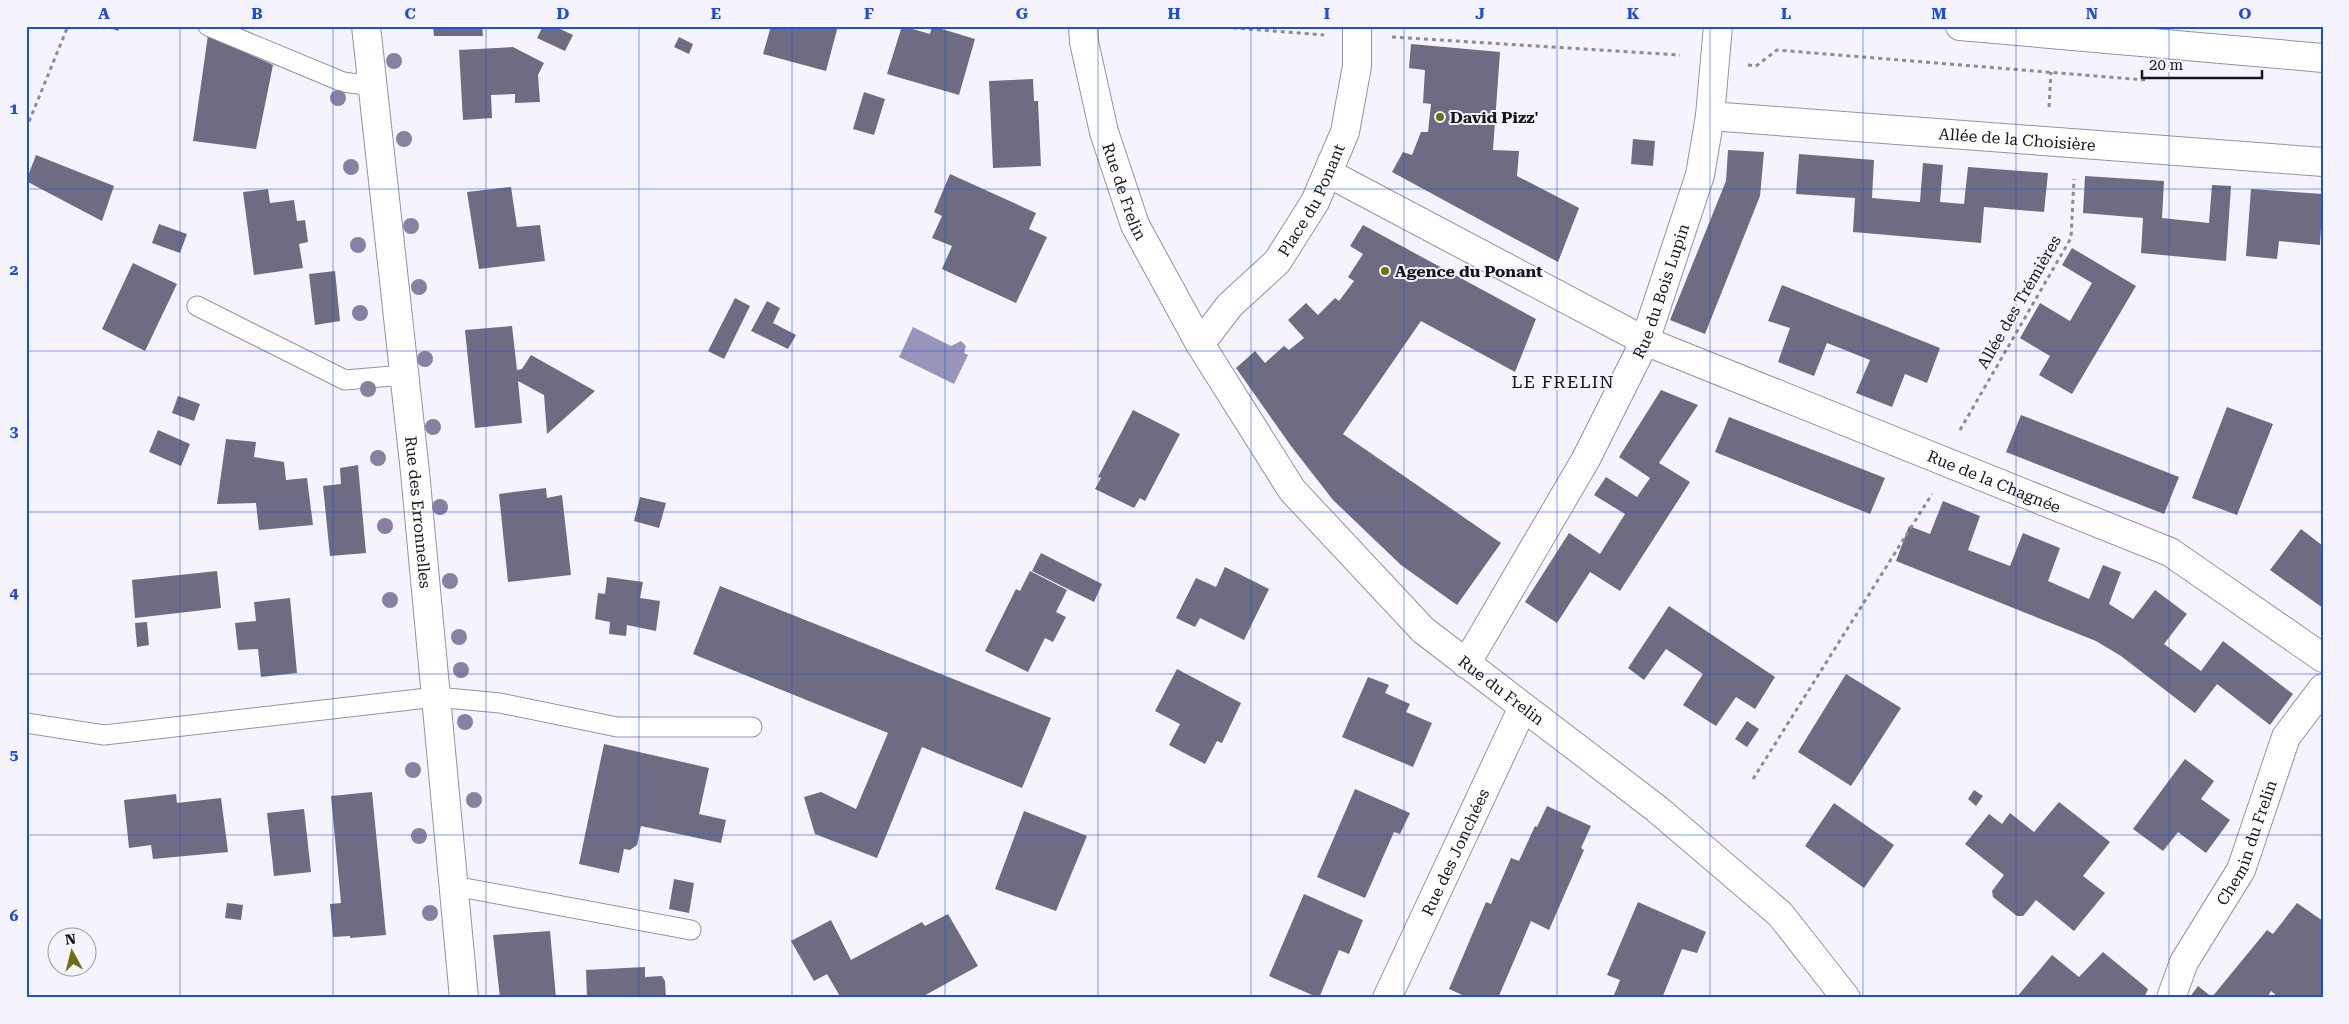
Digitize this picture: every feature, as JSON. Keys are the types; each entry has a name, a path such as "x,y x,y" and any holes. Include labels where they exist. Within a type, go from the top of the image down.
{"street":[{"name":"Rue des Erronnelles","path":"366,26 404,374 464,998"},
{"name":"Rue de Frelin","path":"1083,26 1104,132 1135,225 1200,344"},
{"name":"Rue du Bois Lupin","path":"1466,664 1586,460 1645,341 1700,175 1710,116 1718,26"},
{"path":"1960,26 2323,58"},
{"name":"Place du Ponant","path":"1200,344 1230,305 1277,262 1315,202 1345,132 1357,66 1357,32"},
{"name":"Allée de la Choisière","path":"1710,116 2323,162"},
{"name":"Rue de la Chagnée","path":"1328,173 1645,341 2170,552 2323,658"},
{"name":"Rue du Frelin","path":"1200,344 1292,490 1423,630 1657,809 1780,914 1846,998"},
{"name":"Chemin du Frelin","path":"2172,998 2184,962 2241,870 2286,738 2323,688"},
{"name":"Rue des Jonchées","path":"1387,998 1523,707"}],"lane":[{"path":"208,26 343,82 373,86"},
{"path":"197,306 345,380 404,374"},
{"path":"26,723 104,735 436,697 500,703 617,726 752,727"},
{"path":"454,886 691,930"}],"path":[{"path":"26,129 68,26"},
{"path":"1210,26 1357,32 1716,57 1756,66 1777,50 2148,80"},
{"name":"Allée des Trémières","path":"1753,779 1947,462 2071,238 2075,143"}],"shaded area":[{"path":"913,327 951,346 961,341 966,346 964,353 968,355 954,384 899,357"}],"building":[{"path":"105,26 120,26 118,31"},
{"path":"433,26 482,26 483,36 434,36"},
{"path":"543,26 554,26 573,35 565,51 537,38"},
{"path":"771,26 838,26 826,71 763,54"},
{"path":"902,26 930,34 932,26 975,39 959,95 887,74"},
{"path":"208,35 273,65 256,149 193,141"},
{"path":"679,37 693,44 689,54 674,47"},
{"path":"1411,44 1500,52 1493,150 1519,151 1517,176 1579,208 1558,262 1392,172 1403,152 1412,155 1421,132 1428,132 1431,104 1423,103 1425,70 1409,68"},
{"path":"513,47 544,63 538,75 540,102 515,103 515,94 491,95 492,118 463,120 459,50"},
{"path":"1033,79 1034,101 1038,101 1041,166 993,168 989,81"},
{"path":"864,92 885,99 874,135 853,129"},
{"path":"1633,139 1655,141 1653,166 1631,164"},
{"path":"1728,150 1764,152 1760,196 1705,334 1670,320 1726,181"},
{"path":"1799,154 1874,160 1872,198 1920,202 1923,163 1943,165 1940,202 1964,204 1968,167 2048,173 2044,212 1984,207 1981,243 1853,232 1855,198 1796,194"},
{"path":"36,155 114,186 102,221 26,181"},
{"path":"950,174 1036,213 1029,229 1047,237 1016,303 942,269 952,246 932,238 942,216 934,212"},
{"path":"2085,176 2164,181 2162,218 2209,223 2212,185 2231,186 2226,261 2141,253 2143,218 2083,213"},
{"path":"511,187 517,227 540,225 545,261 479,269 467,192"},
{"path":"268,189 270,203 294,200 297,221 305,220 308,242 299,244 303,268 254,275 243,192"},
{"path":"2251,189 2323,194 2320,245 2279,241 2277,259 2246,256"},
{"path":"159,224 187,234 180,253 152,243"},
{"path":"1363,225 1536,319 1515,372 1421,321 1343,434 1501,543 1457,605 1401,565 1333,500 1291,446 1236,368 1255,351 1265,363 1284,346 1289,350 1304,338 1288,320 1306,303 1318,315 1335,298 1339,301 1354,281 1348,277 1363,254 1350,246"},
{"path":"2072,248 2136,286 2072,394 2039,375 2050,356 2020,338 2040,303 2070,321 2092,283 2062,265"},
{"path":"133,263 177,284 145,351 102,329"},
{"path":"335,271 340,321 315,325 309,274"},
{"path":"1782,285 1940,348 1927,383 1905,374 1892,407 1856,393 1870,360 1827,343 1814,376 1778,362 1790,328 1768,321"},
{"path":"735,298 750,306 724,359 708,351"},
{"path":"767,301 780,308 773,323 796,335 788,349 751,331"},
{"path":"512,326 517,370 522,369 531,355 595,391 547,434 544,395 518,381 522,423 475,428 465,330"},
{"path":"1661,390 1698,405 1659,463 1690,482 1620,591 1590,572 1557,623 1525,602 1569,533 1600,554 1625,514 1594,495 1606,477 1637,497 1650,478 1619,457"},
{"path":"178,396 200,404 194,421 172,413"},
{"path":"2227,407 2273,424 2237,515 2192,498"},
{"path":"1133,410 1180,434 1145,501 1140,498 1134,508 1095,489 1101,478 1098,477"},
{"path":"2021,415 2179,477 2164,514 2006,452"},
{"path":"1729,417 1885,478 1870,514 1715,452"},
{"path":"158,430 190,444 181,466 149,452"},
{"path":"226,439 256,442 254,457 284,462 286,480 307,478 313,525 259,530 256,503 217,504"},
{"path":"358,465 366,553 330,556 323,486 341,484 340,468"},
{"path":"546,488 547,498 562,495 571,575 508,582 499,494"},
{"path":"640,497 666,503 659,528 634,521"},
{"path":"1943,501 1980,516 1968,550 2010,566 2023,533 2060,548 2048,581 2089,599 2103,565 2121,572 2109,604 2133,619 2155,590 2187,614 2164,644 2201,671 2223,641 2293,694 2270,725 2217,684 2195,713 2121,656 2096,641 1896,561 1909,526 1930,534"},
{"path":"2301,529 2323,546 2323,608 2270,570"},
{"path":"1041,553 1102,584 1094,602 1032,571"},
{"path":"1225,567 1269,589 1244,640 1200,618 1195,627 1176,618 1196,578 1216,587"},
{"path":"217,571 221,608 135,618 132,580"},
{"path":"1030,571 1067,590 1056,612 1066,617 1053,642 1045,638 1028,672 985,651 1016,589 1020,591"},
{"path":"607,577 643,582 640,598 660,601 656,631 627,625 626,636 609,634 610,622 595,619 598,593 605,594"},
{"path":"720,586 1051,718 1022,788 922,747 877,858 815,834 804,797 821,792 856,809 888,733 693,654"},
{"path":"290,598 297,673 261,677 258,649 238,650 235,623 256,621 254,602"},
{"path":"1669,606 1775,677 1755,709 1736,697 1716,726 1683,705 1703,674 1666,649 1644,680 1628,668"},
{"path":"147,622 149,645 137,647 135,623"},
{"path":"1177,669 1241,703 1222,743 1217,741 1205,764 1169,745 1180,724 1155,711"},
{"path":"1846,674 1901,708 1851,786 1798,752"},
{"path":"1368,677 1389,685 1385,693 1410,704 1406,712 1432,723 1413,767 1342,737"},
{"path":"1747,721 1759,729 1747,747 1735,739"},
{"path":"604,744 709,768 699,814 726,820 721,843 641,826 637,845 630,850 624,849 619,873 579,864"},
{"path":"2185,759 2214,781 2201,799 2230,820 2206,853 2178,832 2163,851 2133,829"},
{"path":"1355,789 1410,813 1400,834 1394,832 1365,898 1317,877"},
{"path":"1974,790 1983,796 1976,806 1968,799"},
{"path":"372,792 386,935 350,938 350,936 333,937 330,904 341,903 331,796"},
{"path":"176,794 177,803 221,798 228,852 153,859 151,845 129,848 124,800"},
{"path":"2059,802 2110,842 2083,876 2105,893 2074,931 2036,900 2023,916 2017,916 1993,897 1992,891 2004,875 1965,844 1989,814 2002,824 2010,813 2034,832"},
{"path":"1834,803 1894,845 1864,888 1805,846"},
{"path":"1547,806 1591,826 1581,848 1584,850 1549,930 1531,921 1498,998 1469,998 1449,989 1486,902 1491,904 1511,858 1519,861 1535,826 1537,827"},
{"path":"304,809 311,872 274,876 267,813"},
{"path":"1024,811 1087,836 1056,911 995,889"},
{"path":"674,879 694,883 689,913 669,909"},
{"path":"1304,894 1363,920 1349,954 1339,950 1319,998 1269,976"},
{"path":"1638,902 1706,932 1697,953 1682,949 1662,998 1613,998 1620,980 1607,975"},
{"path":"227,903 243,905 241,920 225,918"},
{"path":"2297,903 2323,921 2323,998 2279,998 2271,991 2267,998 2189,998 2198,986 2212,997 2267,930 2273,934"},
{"path":"948,914 978,966 920,998 841,998 827,974 814,981 791,941 831,920 851,960 922,922 925,926"},
{"path":"550,931 556,998 500,998 493,935"},
{"path":"2103,952 2148,989 2144,998 2016,998 2052,955 2079,977"},
{"path":"645,967 645,977 662,976 665,981 666,998 587,998 586,970"}],"place":[{"name":"David Pizz'","path":"1440,117"},
{"name":"Agence du Ponant","path":"1385,271"}],"district":[{"name":"LE FRELIN","path":"1563,381"}]}
